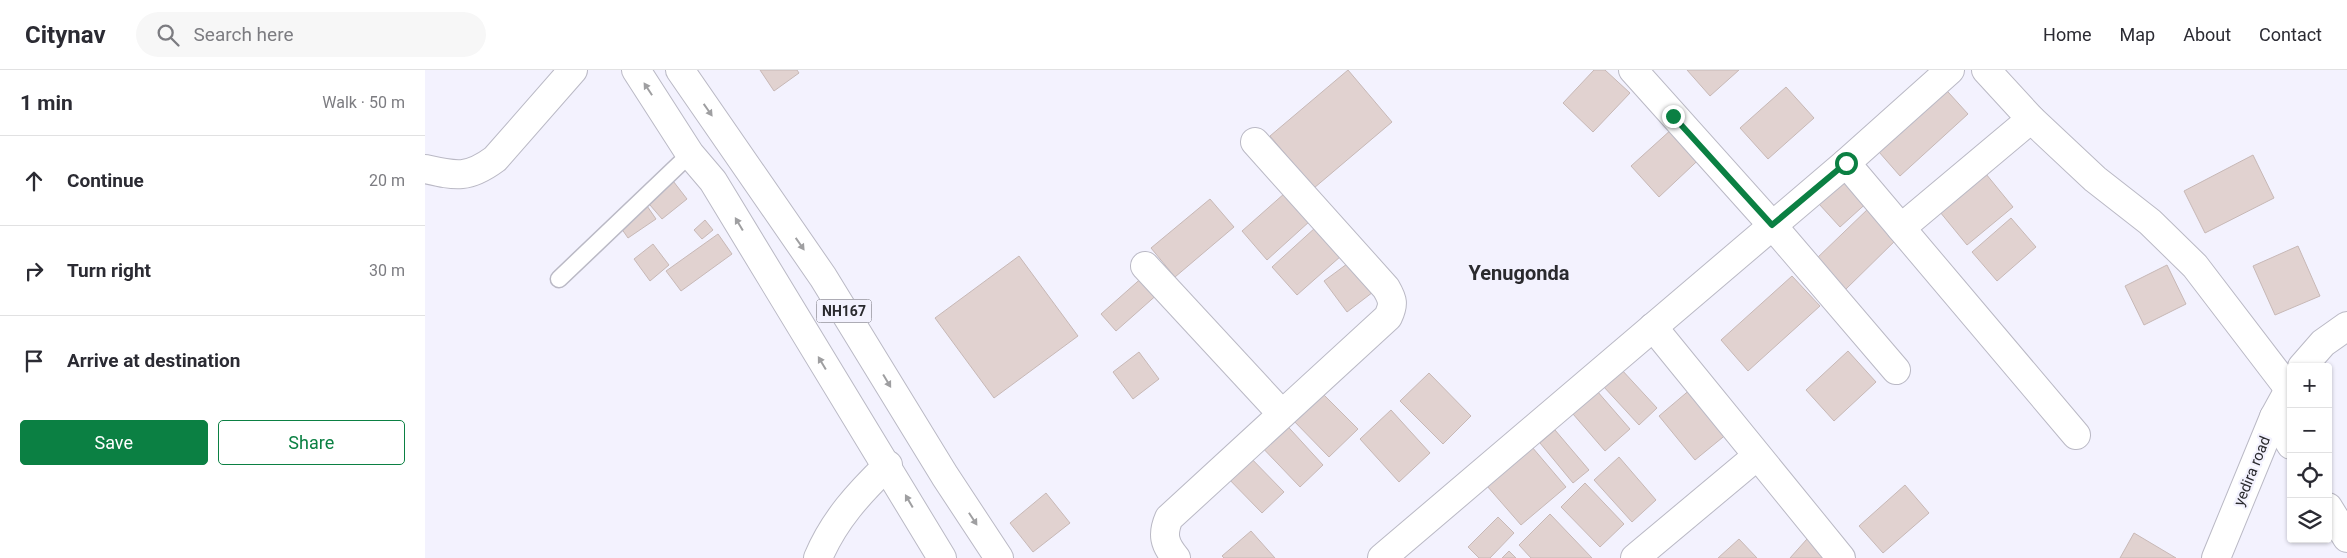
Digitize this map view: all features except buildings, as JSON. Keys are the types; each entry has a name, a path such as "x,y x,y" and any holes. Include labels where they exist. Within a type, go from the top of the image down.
{"main road":[{"path":"425,169 457,176 481,169 495,159 573,70"},
{"name":"NH167","path":"636,70 690,154 713,181 942,558"},
{"name":"NH167","path":"680,70 823,277 945,476 999,558"},
{"path":"1633,70 1772,225 1896,370"},
{"path":"1382,558 1846,163 1950,70"},
{"path":"1991,71 2031,119 2095,179 2150,222 2195,266 2287,373"},
{"path":"1901,228 2031,119"},
{"path":"1176,558 1165,540 1164,529 1169,518 1387,317 1393,300 1386,288 1255,142"},
{"path":"1846,163 2076,434"},
{"path":"1145,266 1282,414"},
{"name":"yedira road","path":"2308,363 2323,344 2347,326"},
{"path":"1653,327 1841,558"},
{"name":"yedira road","path":"2216,558 2274,417 2287,394"},
{"path":"2274,417 2287,438"},
{"path":"1635,558 1757,456"},
{"path":"818,558 840,517 856,496 887,465"},
{"path":"2332,514 2347,538"}],"lane":[{"path":"559,280 690,154"}],"district":[{"name":"Yenugonda","path":"1519,273"}],"route":[{"path":"1673,116 1772,225 1846,163"}]}
